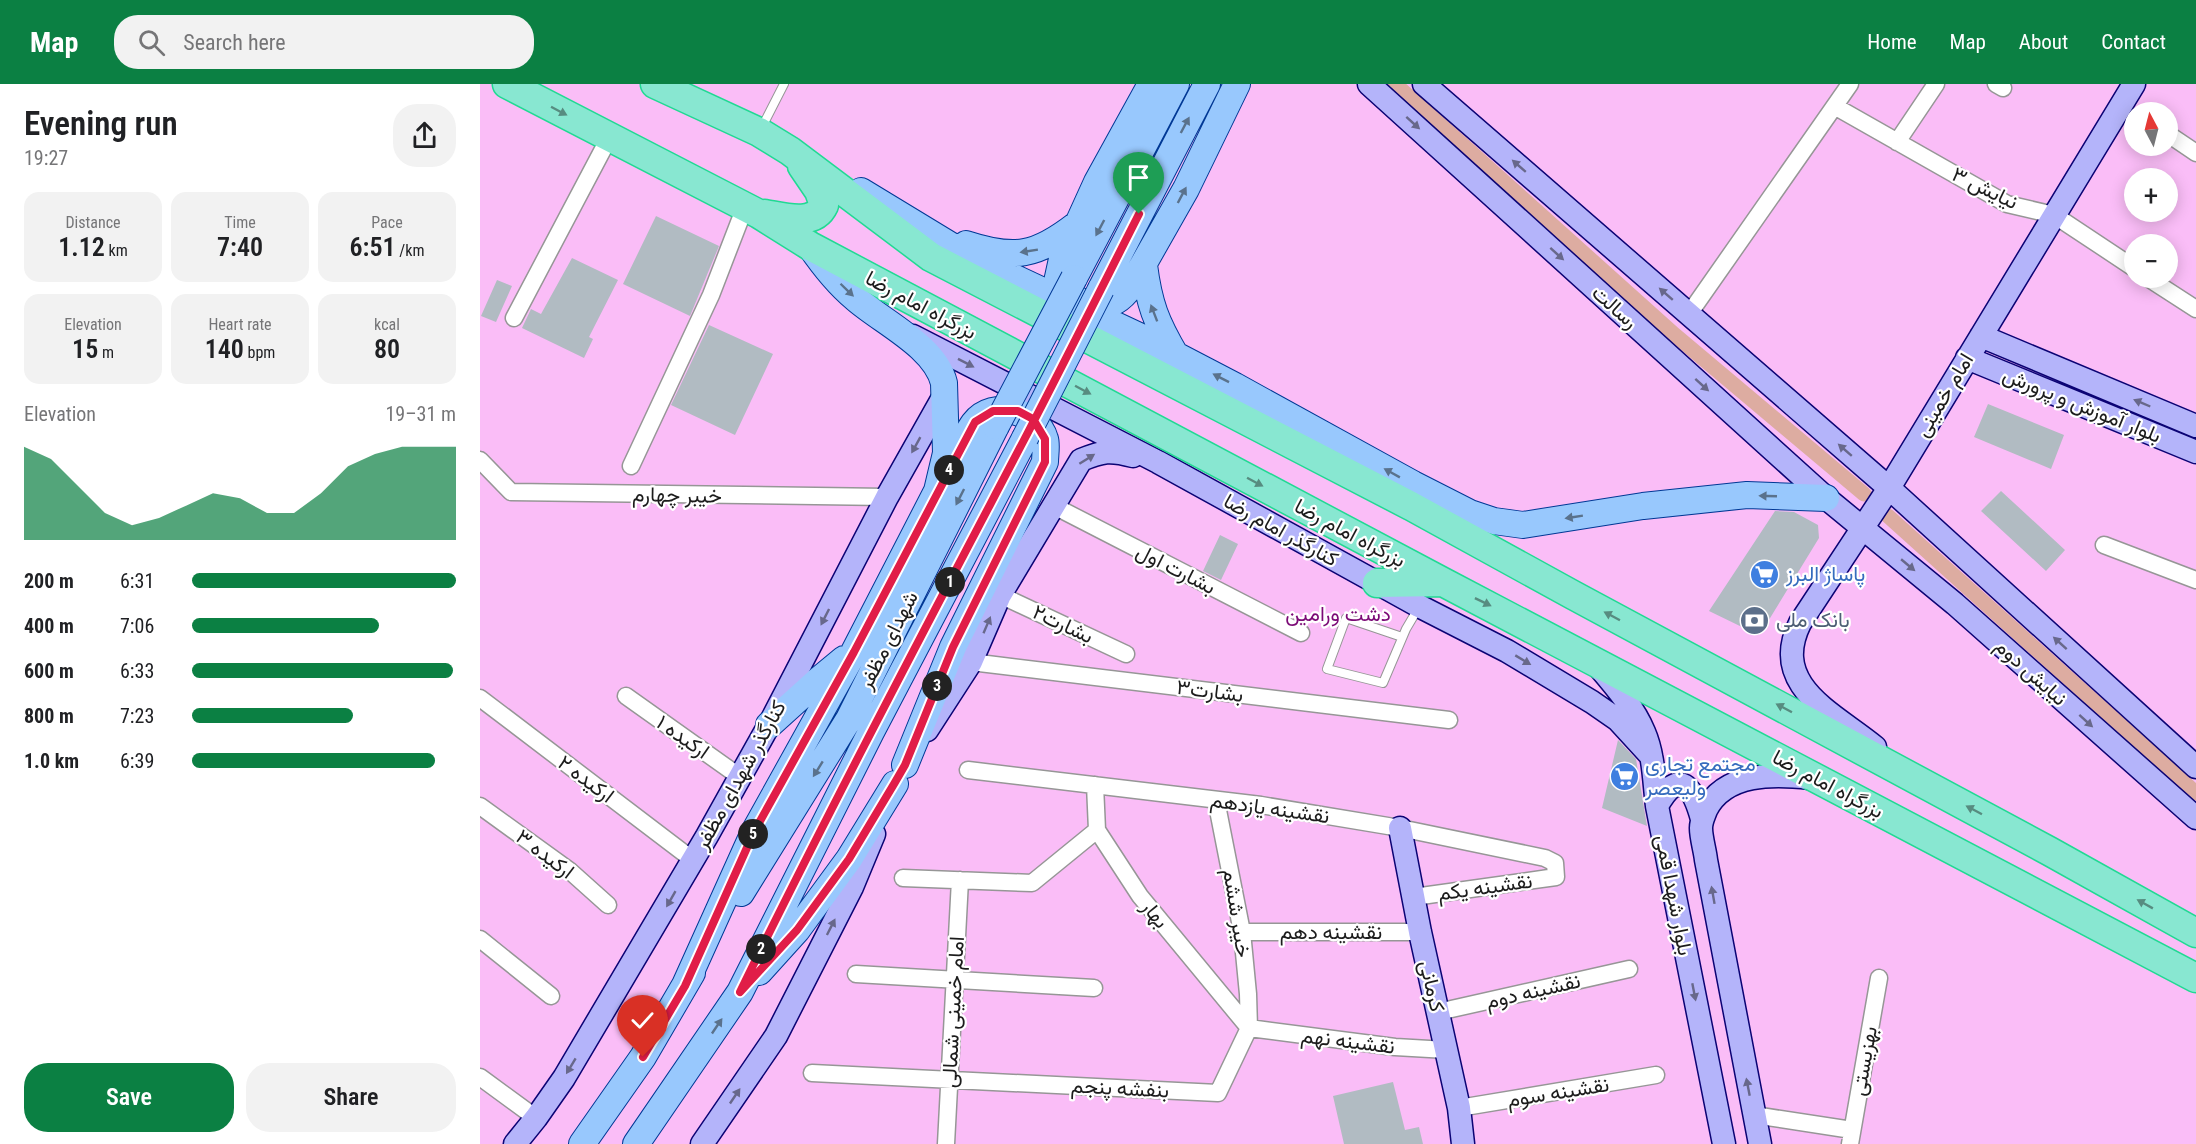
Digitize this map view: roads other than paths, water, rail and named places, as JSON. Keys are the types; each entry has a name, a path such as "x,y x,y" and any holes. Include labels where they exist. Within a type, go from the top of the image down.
{"highway":[{"path":"655,84 759,132 790,151 931,257 1411,506 1572,596 1910,775 2196,933"},
{"name":"بزرگراه امام رضا","path":"514,86 609,138 752,210 810,246 1443,582 2196,978"},
{"path":"752,210 799,219 813,217 821,210 824,205 819,191 790,151"},
{"path":"1377,583 1443,582"}],"main road":[{"path":"1150,84 1097,182 1062,259 1058,282 1068,294 1084,304 1109,305 1124,297 1186,189 1237,84"},
{"name":"شهدای مظفر","path":"582,1144 643,1057 849,719 996,426 1176,84"},
{"name":"شهدای مظفر","path":"636,1144 740,992 860,753 1207,84"},
{"name":"رسالت","path":"1370,84 1826,498 1864,527"},
{"name":"رسالت","path":"1424,84 1889,488"},
{"name":"امام خمینی","path":"1910,775 1861,735 1820,707 1806,692 1797,677 1791,657 1792,638 1800,622 1889,488 2054,215 2131,100"},
{"path":"790,151 849,183 968,256 1141,337 1470,513 1494,521 1523,525 1643,506 1747,495 1826,498"},
{"path":"930,233 975,248 1012,254 1038,250 1057,239 1078,222"},
{"path":"810,246 828,272 856,299 896,327 929,356 942,373 945,394 946,453 938,491"},
{"path":"1144,265 1148,298 1160,329 1176,356"},
{"name":"کنارگذر امام رضا","path":"896,327 1158,462 1419,606 1507,651 1618,720 1651,756"},
{"name":"بلوار آموزش و پرورش","path":"1981,336 2196,426"},
{"name":"بلوار آموزش و پرورش","path":"1967,358 2196,452"},
{"name":"کنارگذر شهدای مظفر","path":"515,1144 564,1078 693,860 769,725 886,497 945,394"},
{"path":"685,986 754,832 854,652 975,422 993,411 1018,411 1033,419 1045,439 1045,462 953,647 852,887 776,1036 702,1144"},
{"path":"740,992 797,930 849,859 971,662 1000,595 1081,460 1101,451 1115,451 1158,462"},
{"name":"نیایش دوم","path":"1889,488 2196,767"},
{"name":"نیایش دوم","path":"1864,527 1955,604 2196,818"},
{"path":"769,725 854,652"},
{"name":"بلوار شهدا قمی","path":"1594,661 1631,707 1645,733 1651,756 1657,807 1724,1144"},
{"name":"بلوار شهدا قمی","path":"1760,1144 1708,872 1701,829 1702,819 1711,801 1720,791 1739,783 1761,776 1783,775 1820,780"},
{"path":"1657,807 1665,791 1678,784 1683,785 1690,789 1696,797 1702,819"},
{"name":"کرمانی","path":"1400,828 1420,932 1459,1108 1463,1144"}],"street":[{"path":"1689,314 1850,84"},
{"path":"1897,142 1936,84"},
{"name":"نیایش ۳","path":"1836,107 2007,204 2054,215 2124,261"},
{"path":"514,318 609,138"},
{"path":"2178,141 2196,153"},
{"path":"631,466 752,210"},
{"path":"2163,288 2196,309"},
{"name":"خیبر چهارم","path":"480,460 511,492 886,497"},
{"name":"بشارت اول","path":"1052,505 1301,633"},
{"path":"2104,545 2196,580"},
{"name":"بشارت۲","path":"1000,595 1126,654"},
{"name":"بشارت۳","path":"971,662 1449,720"},
{"name":"ارکیده ۱","path":"626,696 740,777"},
{"name":"ارکیده ۲","path":"480,698 693,860"},
{"name":"نقشینه یازدهم","path":"968,770 1261,805 1400,828 1545,858 1555,863 1556,877"},
{"path":"903,878 1032,883 1097,830 1095,785"},
{"name":"خیبر ششم","path":"1216,800 1242,932 1249,1028"},
{"name":"ارکیده ۳","path":"480,806 570,871 608,905"},
{"name":"بهار","path":"1097,830 1140,896 1249,1028"},
{"name":"نقشینه یکم","path":"1414,897 1556,877"},
{"name":"امام خمینی شمالی","path":"946,1144 960,880"},
{"name":"نقشینه دهم","path":"1242,932 1420,932"},
{"path":"480,939 551,996"},
{"name":"نقشینه دوم","path":"1438,1012 1629,969"},
{"path":"856,974 1094,988"},
{"name":"بهزیستی","path":"1851,1137 1879,978"},
{"name":"نقشینه نهم","path":"1249,1028 1395,1047 1447,1050"},
{"name":"بنفشه پنجم","path":"949,1080 1218,1093 1249,1028"},
{"path":"812,1073 949,1080"},
{"name":"نقشینه سوم","path":"1459,1108 1656,1075"},
{"path":"480,1077 536,1118"},
{"path":"1754,1115 1851,1137"}],"lane":[{"path":"759,132 784,84"},
{"path":"1402,637 1346,618 1327,669 1383,683 1402,637 1419,606"}],"waterway":[{"path":"1395,84 1675,335 1864,494"},
{"path":"1888,516 2196,793"}],"place":[{"name":"پاساژ البرز","path":"1765,574"},
{"name":"بانک ملی","path":"1755,620"},
{"name":"مجتمع تجاری ولیعصر","path":"1624,776"}],"park label":[{"name":"دشت ورامین","path":"1338,614"}]}
